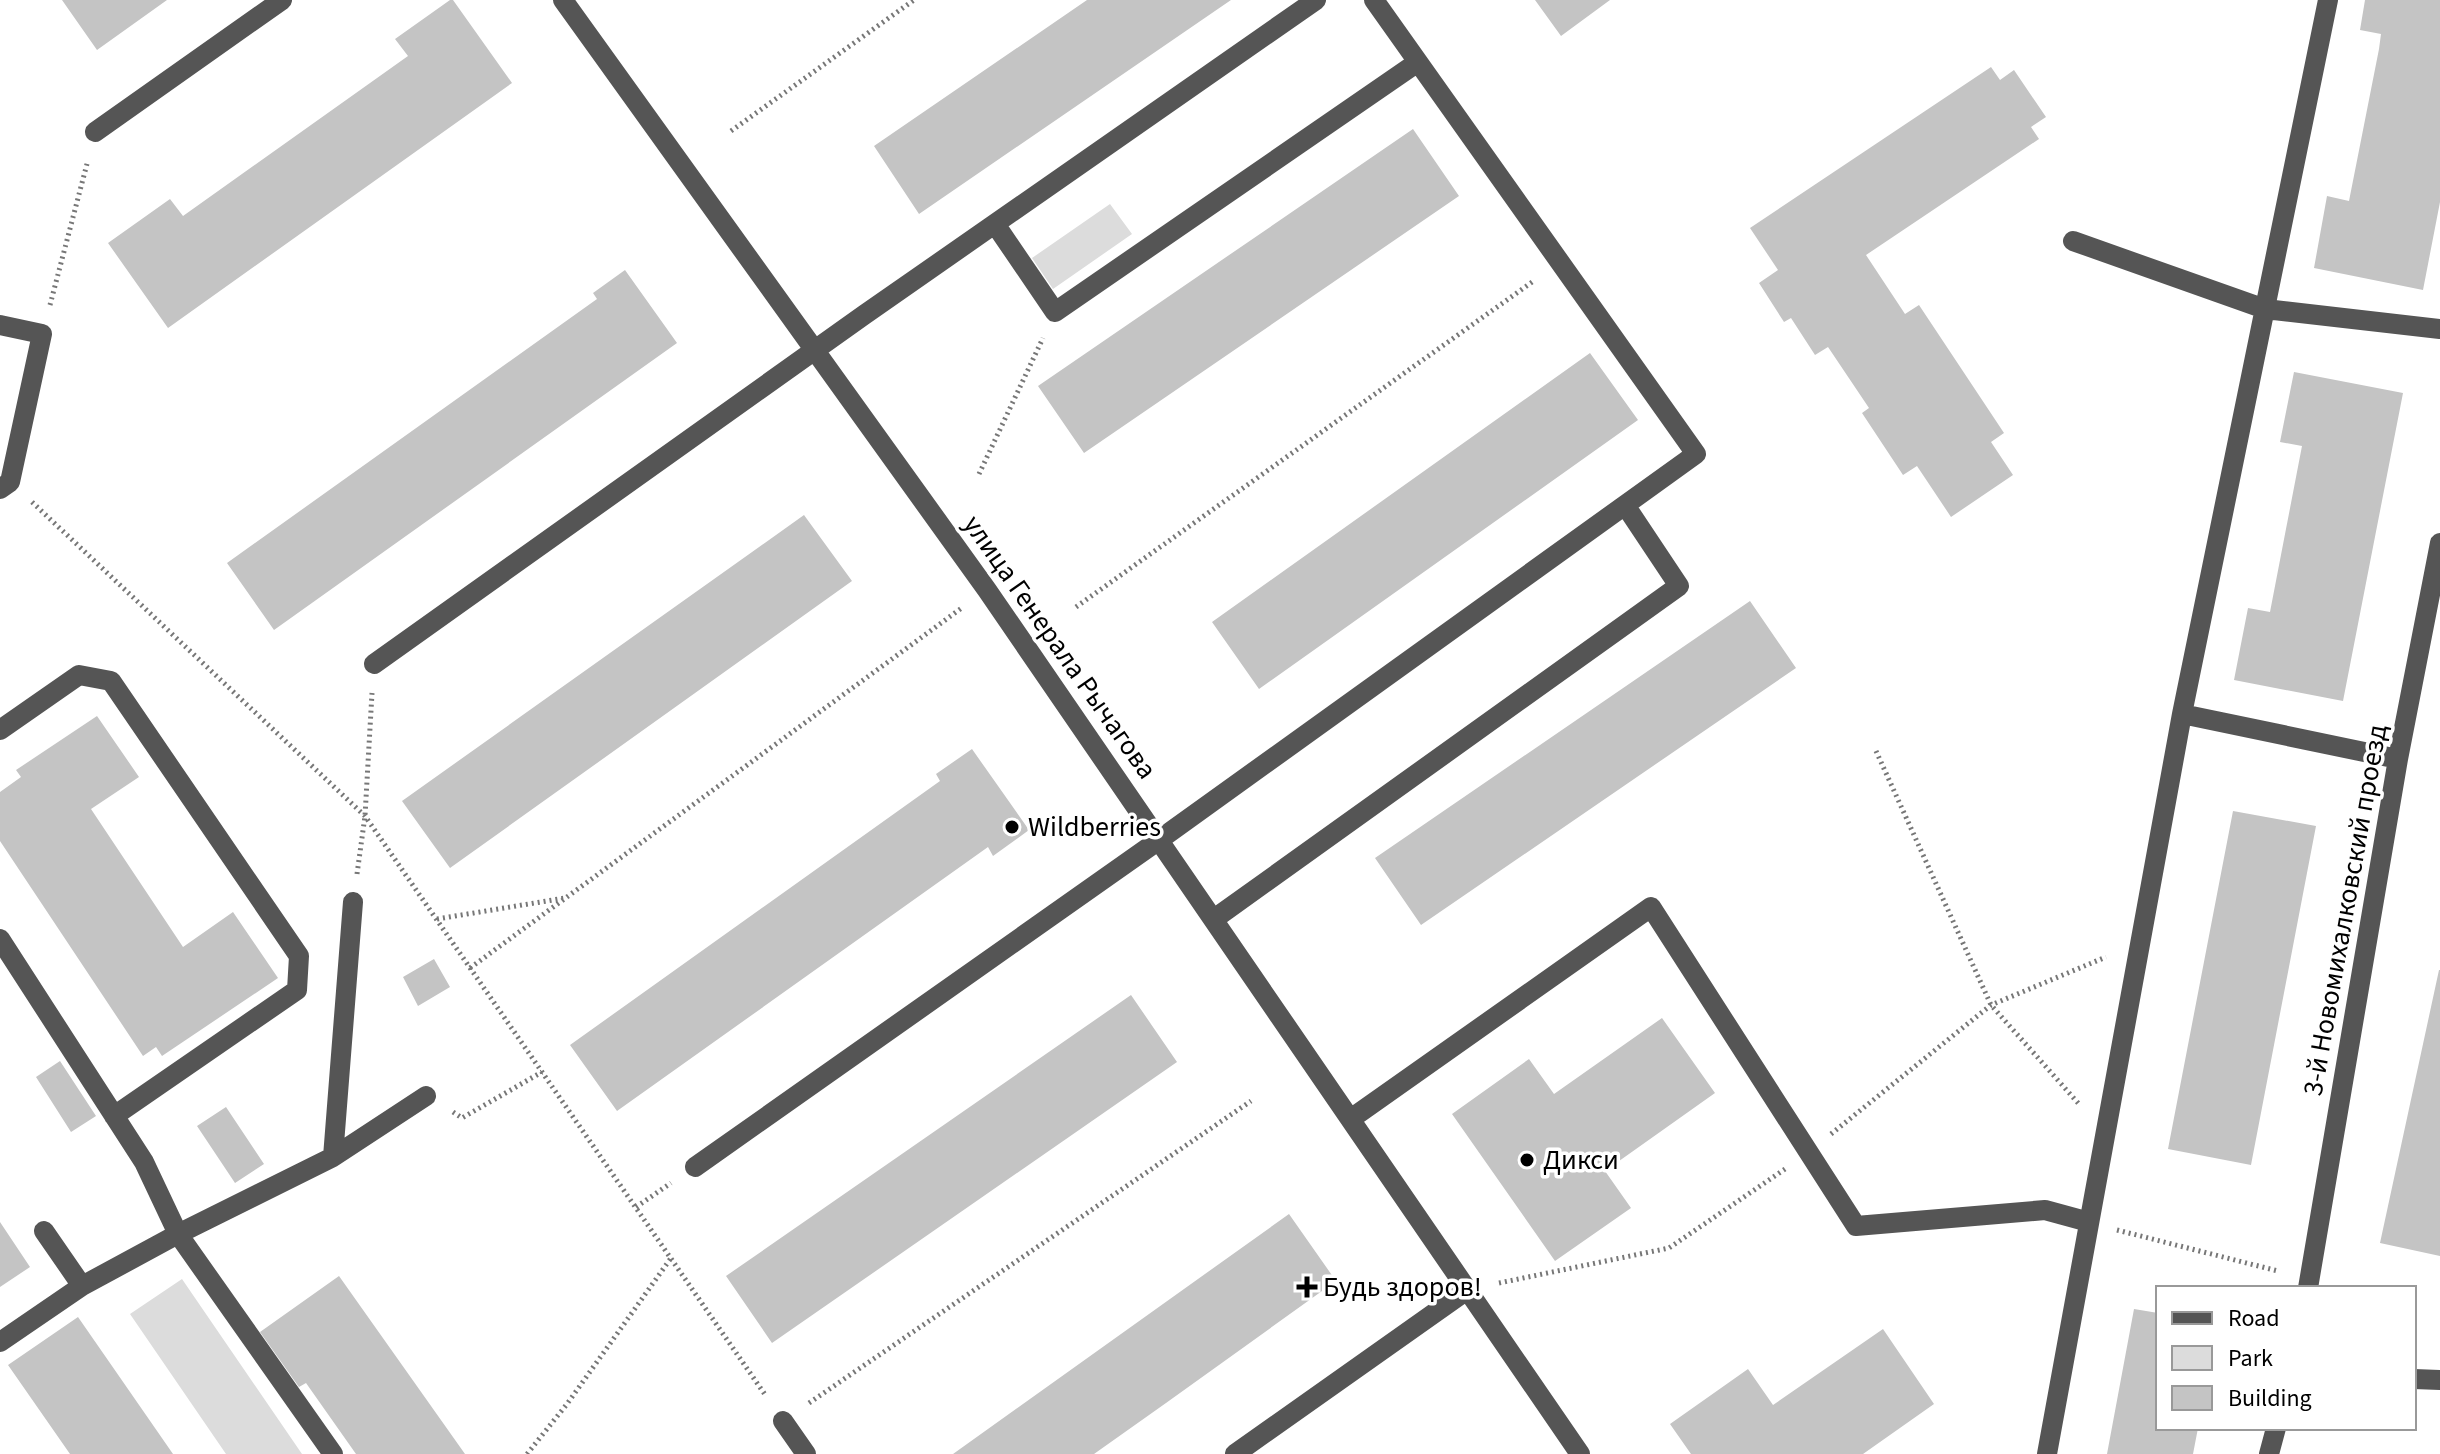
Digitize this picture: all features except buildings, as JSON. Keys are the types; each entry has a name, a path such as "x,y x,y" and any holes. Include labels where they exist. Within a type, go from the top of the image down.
{"street":[{"path":"95,132 282,0"},
{"name":"улица Генерала Рычагова","path":"563,0 987,590 1580,1454"},
{"path":"374,664 1316,0"},
{"path":"695,1167 1159,840 1696,454 1374,0"},
{"path":"2047,1454 2182,714 2328,0"},
{"path":"995,224 1055,312 1418,62"},
{"path":"2073,241 2265,309 2440,329"},
{"path":"0,325 42,334 5,486"},
{"path":"1214,919 1679,586 1625,505"},
{"name":"3-й Новомихалковский проезд","path":"2309,1284 2398,759 2440,543"},
{"path":"0,730 79,675 111,681 299,956 297,990 114,1116"},
{"path":"2182,714 2398,759"},
{"path":"333,1157 353,902"},
{"path":"1352,1118 1651,907 1856,1226 2045,1210 2089,1222"},
{"path":"0,939 144,1162 178,1234 333,1454"},
{"path":"0,1342 82,1286 333,1157 426,1096"},
{"path":"44,1231 82,1286"},
{"path":"1235,1454 1467,1290"},
{"path":"2416,1379 2440,1380"},
{"path":"783,1421 806,1454"},
{"path":"2269,1454 2275,1430"}],"path":[{"path":"731,131 914,0"},
{"path":"42,334 95,132"},
{"path":"1076,607 1560,262"},
{"path":"979,474 1055,312"},
{"path":"5,486 365,816 783,1421 1251,1101"},
{"path":"470,968 987,590"},
{"path":"353,902 365,816 374,664"},
{"path":"1876,751 1991,1005 2105,1134"},
{"path":"436,919 566,897"},
{"path":"426,1096 462,1118 542,1072"},
{"path":"636,1207 695,1167"},
{"path":"2089,1222 2309,1284"},
{"path":"527,1454 567,1404 671,1258"}],"green space":[{"path":"1110,204 1132,234 1053,289 1032,258"},
{"path":"182,1279 302,1454 226,1454 130,1314"}],"place":[{"name":"Wildberries","path":"1012,827"},
{"name":"Дикси","path":"1527,1160"},
{"name":"Будь здоров!","path":"1307,1287"}]}
